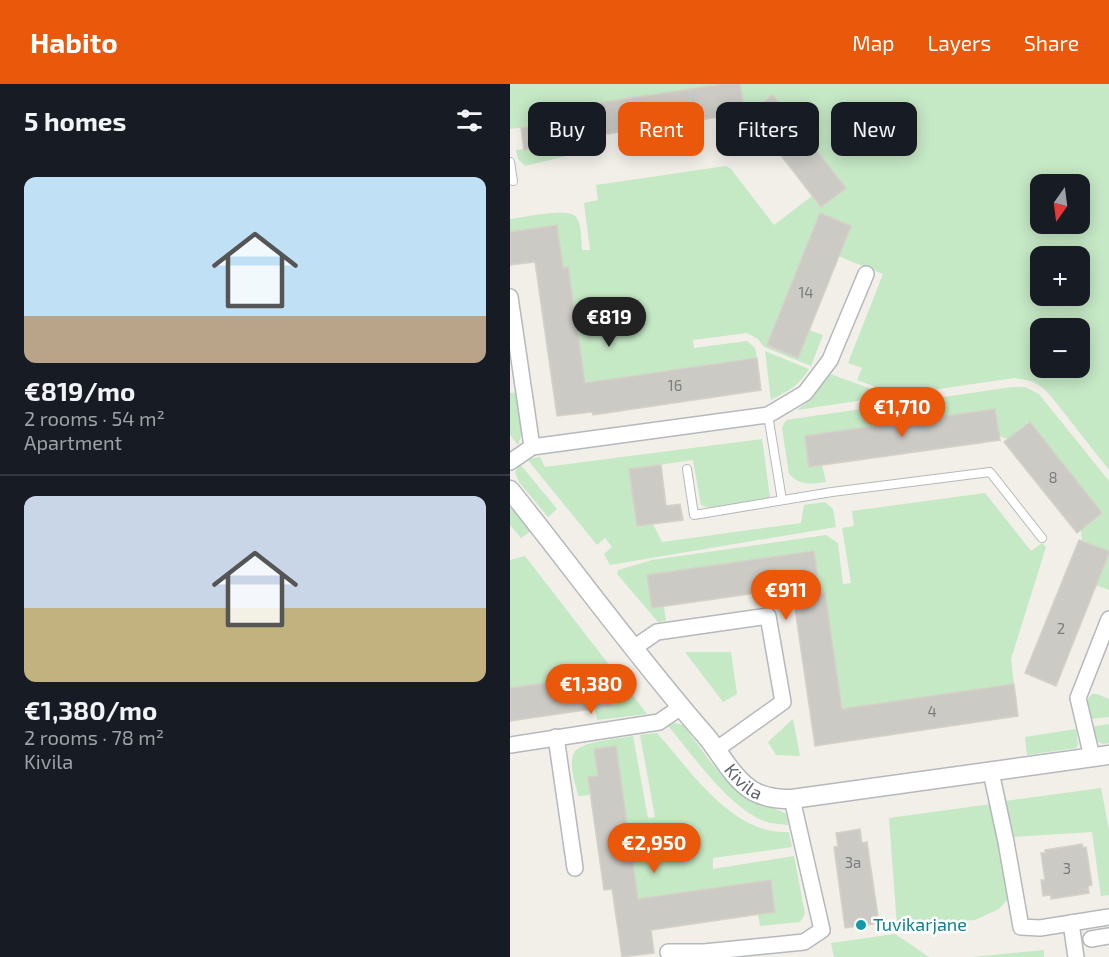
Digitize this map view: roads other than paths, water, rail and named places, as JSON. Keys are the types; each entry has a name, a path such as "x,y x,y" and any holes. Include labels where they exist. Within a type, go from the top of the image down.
{"street":[{"path":"510,462 532,447 768,415 805,393 830,360 866,274"},
{"path":"510,297 532,447"},
{"name":"Kivila","path":"511,494 717,749 735,776 753,790 774,800 1100,756"},
{"path":"635,647 657,632 768,616 783,702 717,749"},
{"path":"1100,756 1078,698 1109,619"},
{"path":"510,745 556,736 659,722 681,707"},
{"path":"556,736 575,868"},
{"path":"991,772 1021,927 1040,928 1109,917"},
{"path":"668,952 704,952 804,942 822,930 792,799"},
{"path":"1071,923 1076,957"},
{"path":"1091,939 1109,936"}],"lane":[{"path":"510,162 513,181"},
{"path":"768,415 782,500"},
{"path":"687,469 694,515 832,492 990,472 1042,538"}],"place":[{"name":"Tuvikarjane","path":"861,925"}]}
